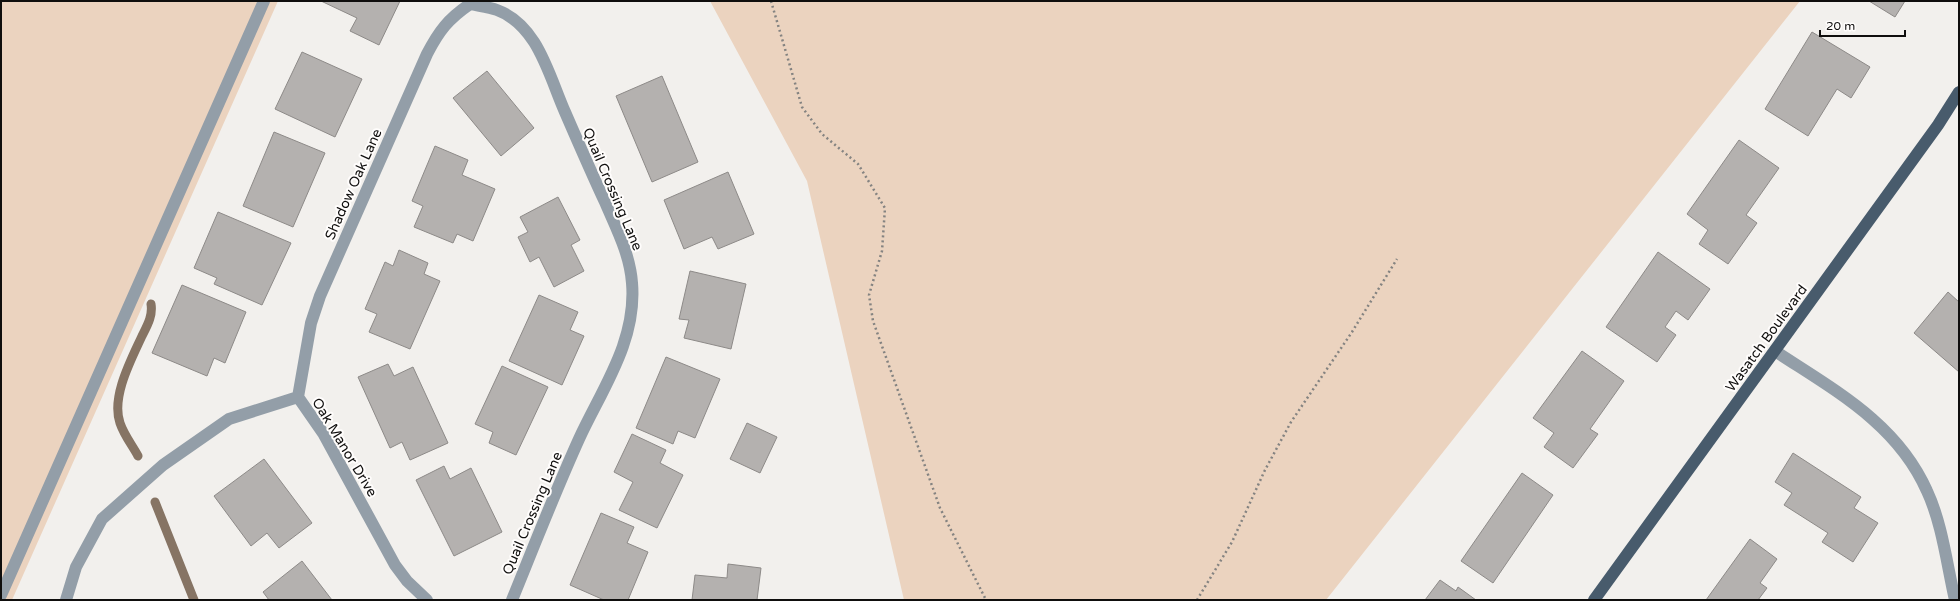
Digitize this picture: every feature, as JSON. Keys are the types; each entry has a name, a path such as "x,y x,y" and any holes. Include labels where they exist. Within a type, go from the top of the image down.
{"main road":[{"name":"Wasatch Boulevard","path":"1594,600 1934,131 1959,92"}],"street":[{"path":"1,595 264,1"},
{"name":"Shadow Oak Lane","path":"298,397 311,323 320,296 438,32 453,15 470,3"},
{"name":"Quail Crossing Lane","path":"470,3 497,10 515,20 534,41 550,72 563,109 624,245 632,282 632,314 625,345 607,385 579,439 512,600"},
{"path":"1775,351 1879,423 1899,444 1914,466 1928,491 1936,518 1955,600"},
{"name":"Oak Manor Drive","path":"66,600 76,567 102,519 162,465 229,419 298,397 323,433 395,565 412,586 427,600"}],"path":[{"path":"771,1 802,107 822,134 858,164 885,208 882,251 869,295 873,321 940,508 986,600"},
{"path":"1196,600 1232,542 1265,470 1291,422 1352,332 1397,259"}],"shaded area":[{"path":"1,1 278,1 12,600 1,600"},
{"path":"710,1 1800,1 1326,600 904,600 807,181"}],"building":[{"path":"321,1 400,1 379,45 350,31 357,18"},
{"path":"1869,1 1905,1 1895,17"},
{"path":"1812,32 1870,67 1851,98 1837,89 1808,136 1765,109"},
{"path":"302,52 362,79 335,137 275,109"},
{"path":"487,71 534,128 501,156 453,98"},
{"path":"662,76 698,162 652,182 616,96"},
{"path":"274,132 325,153 293,227 243,206"},
{"path":"1739,140 1779,168 1746,215 1757,223 1728,264 1699,244 1708,230 1687,214"},
{"path":"435,146 468,160 462,175 495,189 473,241 457,234 453,243 414,227 423,206 412,201"},
{"path":"728,172 754,234 718,249 712,237 684,249 664,200"},
{"path":"558,197 580,240 571,245 584,271 554,287 539,257 530,262 518,237 528,232 520,217"},
{"path":"218,212 291,243 262,305 214,284 217,278 194,268"},
{"path":"399,250 428,263 424,274 440,281 410,349 369,332 377,314 365,309 385,262 393,266"},
{"path":"1658,252 1710,289 1688,320 1676,311 1665,327 1676,335 1657,362 1606,327"},
{"path":"690,271 746,284 731,349 684,338 689,320 679,319"},
{"path":"182,285 246,312 225,363 214,358 207,376 152,353"},
{"path":"1948,292 1959,302 1959,372 1914,333"},
{"path":"539,295 578,312 570,330 584,336 562,385 509,361"},
{"path":"1582,351 1624,381 1590,429 1598,434 1573,468 1544,447 1554,433 1533,418"},
{"path":"666,357 720,379 695,438 678,431 673,444 636,428"},
{"path":"388,364 394,376 413,367 448,443 410,460 402,442 390,448 358,377"},
{"path":"502,366 548,387 516,455 489,443 493,432 475,424"},
{"path":"747,423 777,437 760,473 730,459"},
{"path":"632,434 666,450 660,463 683,475 657,528 619,510 633,482 614,472"},
{"path":"1793,453 1861,497 1854,508 1878,523 1853,562 1822,542 1828,533 1784,505 1792,493 1775,482"},
{"path":"264,459 312,523 279,548 267,533 251,546 214,496"},
{"path":"444,466 450,479 471,468 502,532 454,556 416,480"},
{"path":"1522,473 1553,495 1493,583 1461,561"},
{"path":"601,513 634,527 627,543 648,552 628,600 604,600 570,585"},
{"path":"1750,539 1777,559 1760,583 1767,588 1758,600 1706,600"},
{"path":"302,561 332,600 269,600 263,592"},
{"path":"728,564 761,568 757,600 692,600 695,575 727,578"},
{"path":"1440,580 1456,591 1458,587 1476,600 1425,600"}],"waterway":[{"path":"138,456 120,423 118,402 120,390 128,367 149,321 151,304"},
{"path":"155,502 194,600"}]}
